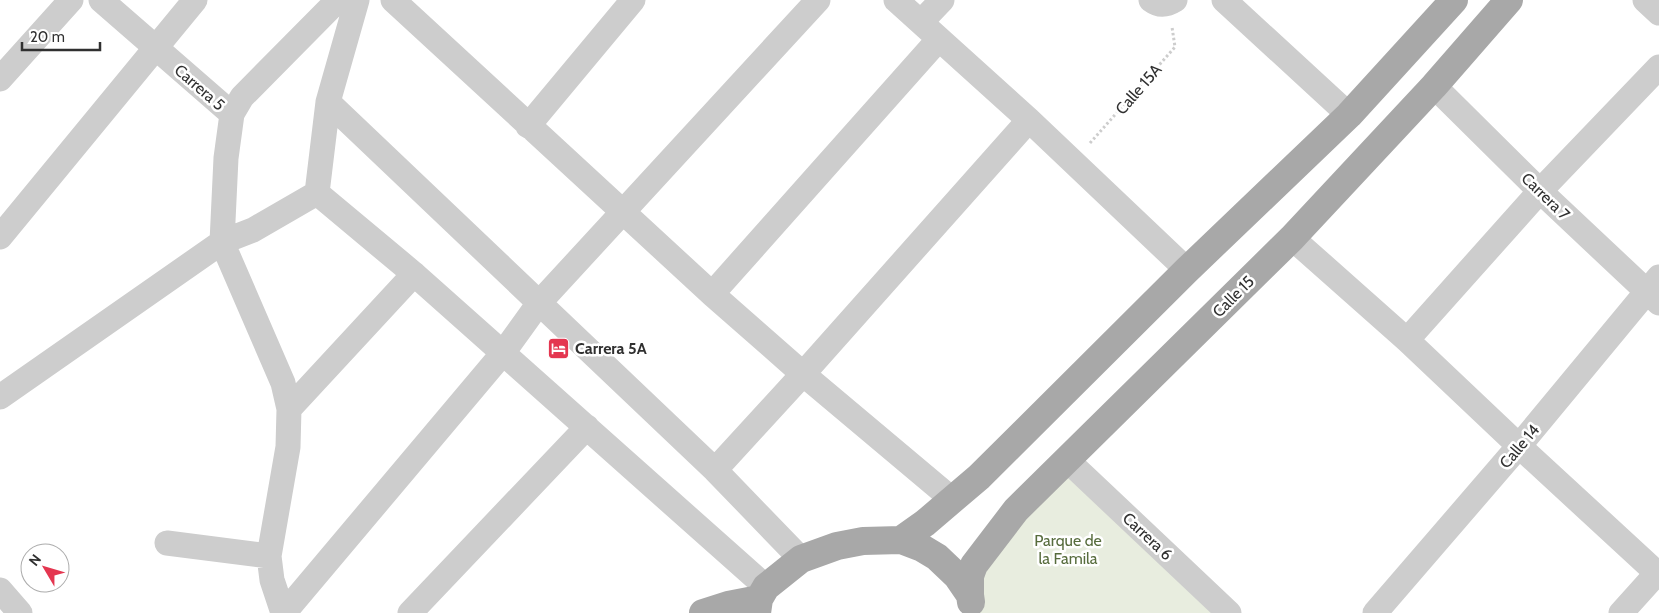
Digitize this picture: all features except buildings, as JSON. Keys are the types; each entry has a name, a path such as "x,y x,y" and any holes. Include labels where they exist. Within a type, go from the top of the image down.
{"main road":[{"path":"901,540 953,500 979,477 1187,270 1349,115 1454,0"},
{"name":"Calle 15","path":"971,604 970,576 974,564 1016,510 1292,238 1434,86 1509,0"},
{"path":"703,613 728,605 761,600 801,559 838,546 863,541 901,540 922,548 937,557 957,576 971,604"}],"street":[{"path":"0,79 71,0"},
{"name":"Carrera 5","path":"101,0 232,114"},
{"path":"0,237 195,0"},
{"path":"338,0 242,97 232,114 226,158 222,242 283,384 289,409 288,447 268,556 272,580 284,613 504,353 539,303 818,0"},
{"path":"317,192 328,102 357,0"},
{"path":"393,0 712,294 803,374 953,500"},
{"path":"528,126 633,0"},
{"path":"896,0 1029,120 1187,270"},
{"path":"921,22 942,0"},
{"path":"1224,0 1349,115"},
{"path":"1645,0 1659,13"},
{"path":"712,294 939,39"},
{"path":"1408,340 1540,191 1659,67"},
{"name":"Carrera 7","path":"1434,86 1540,191 1655,290"},
{"path":"328,102 714,470 801,559"},
{"path":"714,470 803,374 1029,120"},
{"path":"0,397 222,242 253,230 317,192"},
{"path":"317,192 414,274 586,428 761,600"},
{"path":"1292,238 1408,340 1519,446 1658,574 1622,613"},
{"path":"289,409 414,274"},
{"name":"Calle 14","path":"1375,613 1655,290"},
{"path":"410,613 586,428"},
{"name":"Carrera 6","path":"1067,460 1229,613"},
{"path":"167,543 268,556"},
{"path":"0,590 20,613"}],"path":[{"name":"Calle 15A","path":"1073,163 1175,47 1162,2"}],"green space":[{"name":"Parque de la Famila","path":"1067,460 1229,613 972,613 970,576"}],"place":[{"name":"Carrera 5A","path":"559,348"}]}
